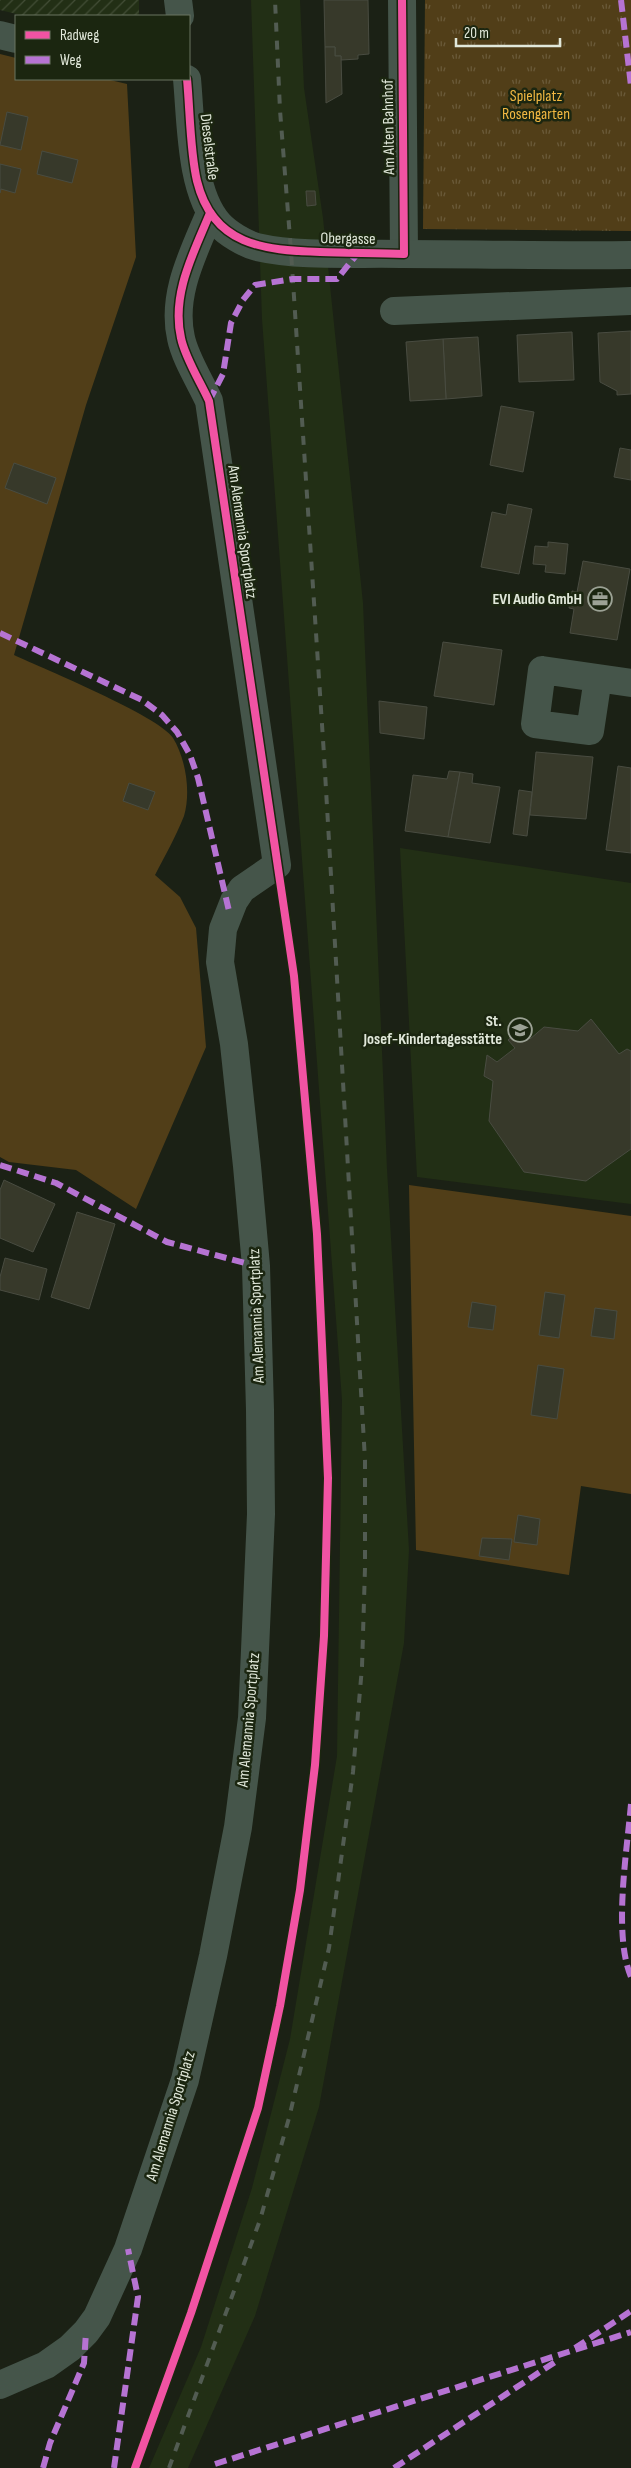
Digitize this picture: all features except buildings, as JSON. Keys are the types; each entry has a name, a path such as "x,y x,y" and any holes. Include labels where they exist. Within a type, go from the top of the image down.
{"street":[{"path":"178,0 180,15"},
{"name":"Am Alten Bahnhof","path":"402,0 404,254"},
{"path":"0,35 15,39"},
{"name":"Dieselstraße","path":"182,80 197,181 210,213 220,225 246,242 257,246 292,251"},
{"name":"Am Alemannia Sportplatz","path":"0,2385 46,2365 70,2348 86,2332 96,2317 128,2249 185,2080 213,1956 238,1827 252,1718 261,1514 256,1266 234,1044 220,962 223,929 234,901 242,889 277,865 209,401 181,338 178,302 186,271 210,213"},
{"name":"Obergasse","path":"292,251 404,254 631,255"},
{"path":"394,311 631,301"},
{"path":"598,678 631,683"}],"shaded area":[{"path":"0,0 139,0 139,15 21,15 0,10"},
{"path":"251,0 300,0 304,88 323,218 363,603 387,1169 409,1550 404,1643 319,2107 255,2316 188,2468 149,2468 201,2347 252,2188 290,2039 337,1756 342,1400 262,319"},
{"name":"St. Josef-Kindertagesstätte","path":"400,848 631,883 631,1204 417,1177"}],"green space":[{"name":"Spielplatz Rosengarten","path":"425,0 631,0 631,231 423,229"},
{"path":"0,54 15,58 15,80 110,80 127,84 136,257 86,405 14,655 146,718 173,738 177,746 186,776 186,807 174,838 155,875 180,897 196,928 206,1047 136,1209 76,1170 9,1162 0,1157"},
{"path":"409,1185 631,1216 631,1494 581,1486 569,1575 416,1550"}],"railway":[{"path":"169,2468 260,2220 289,2118 329,1948 353,1772 362,1667 365,1568 365,1460 324,755 280,110 275,0"}],"marked path":[{"path":"621,0 631,86"},
{"path":"209,401 223,374 231,323 243,300 255,285 293,279 337,279 358,253"},
{"path":"0,633 142,700 162,715 177,732 190,755 198,778 229,911"},
{"path":"0,1165 56,1183 167,1242 256,1266"},
{"path":"631,1804 624,1868 622,1916 626,1959 631,1977"},
{"path":"114,2468 138,2297 128,2249"},
{"path":"575,2348 631,2311"},
{"path":"43,2468 50,2443 84,2363 86,2332"},
{"path":"215,2464 631,2332"},
{"path":"394,2468 555,2362"}],"cycle path":[{"path":"187,80 197,181 205,203 215,219 228,232 261,246 279,249 404,254 402,0"},
{"path":"135,2468 191,2313 258,2108 280,2006 300,1890 315,1765 324,1636 328,1478 317,1234 294,976 209,401 186,354 179,322 179,305 186,274 210,213"}],"place":[{"name":"EVI Audio GmbH","path":"600,599"},
{"name":"St. Josef-Kindertagesstätte","path":"520,1030"}]}
